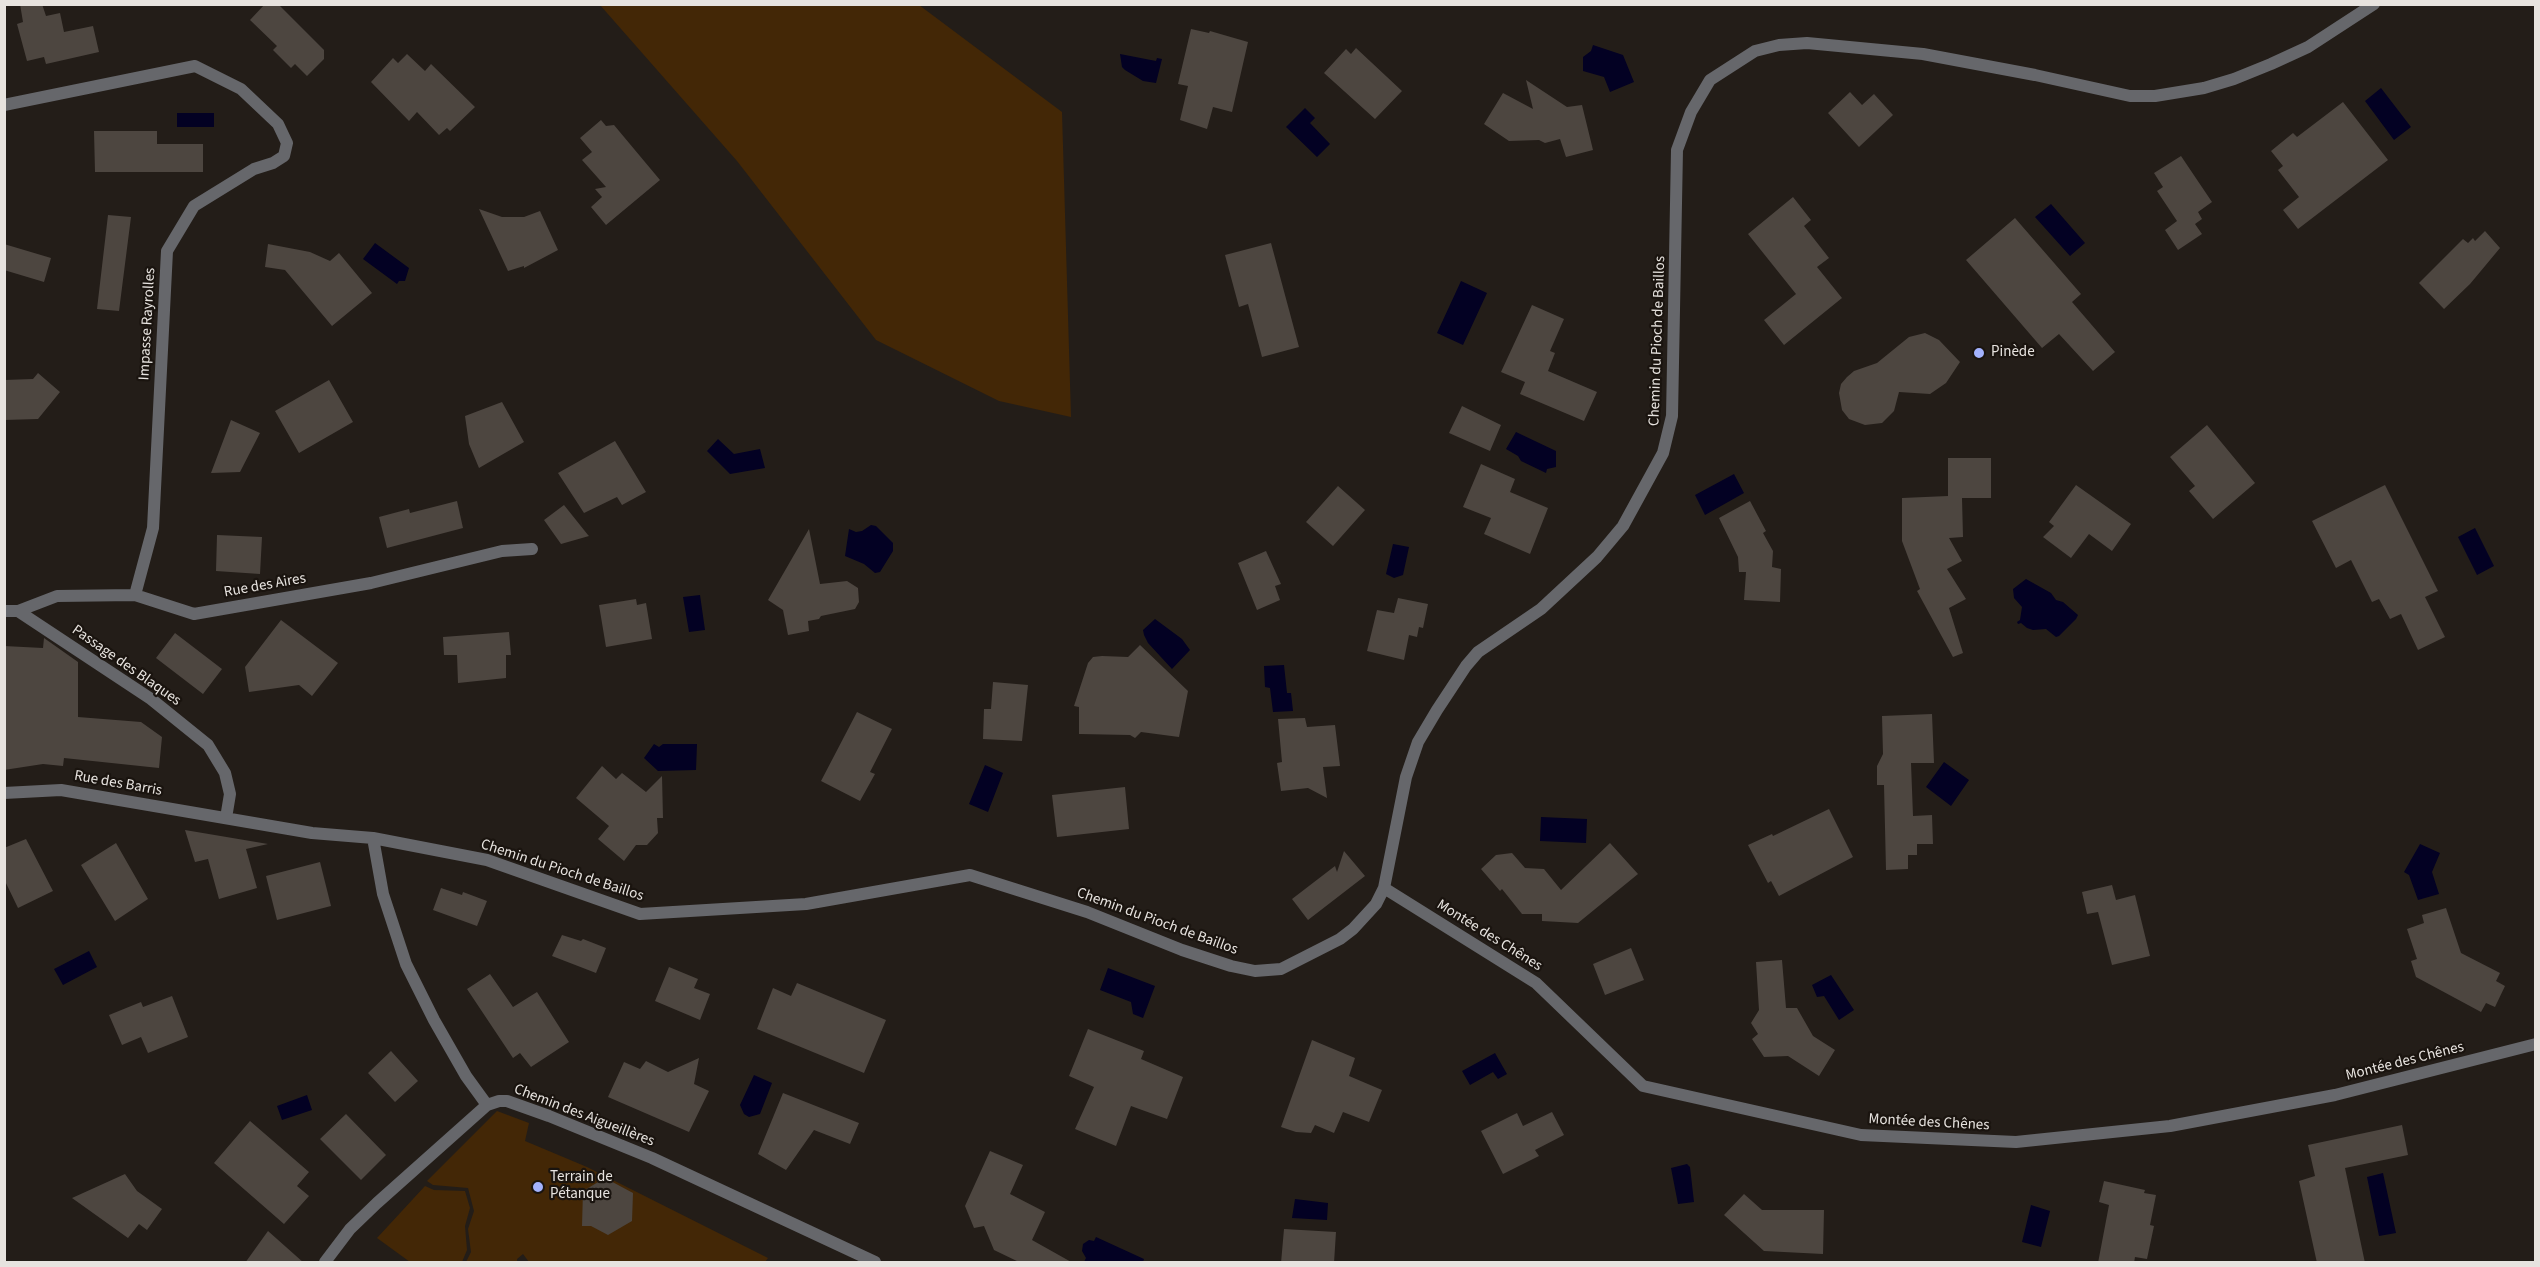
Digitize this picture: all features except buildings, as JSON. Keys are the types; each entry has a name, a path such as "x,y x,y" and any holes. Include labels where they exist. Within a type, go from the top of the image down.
{"street":[{"name":"Chemin du Pioch de Baillos","path":"226,818 312,833 373,838 487,860 640,914 806,904 970,875 1087,912 1182,950 1231,966 1255,971 1281,969 1340,939 1365,917 1384,888 1406,777 1418,742 1437,711 1466,666 1478,652 1541,609 1597,557 1623,526 1663,453 1672,416 1677,150 1690,112 1710,80 1755,51 1779,45 1807,43 1923,54 2130,96 2155,96 2204,88 2262,68 2308,47 2374,4"},
{"name":"Impasse Rayrolles","path":"4,105 195,66 241,88 278,124 287,143 284,156 273,163 254,169 194,206 167,251 153,528 135,595"},
{"name":"Rue des Aires","path":"4,611 18,611 57,596 135,595 194,614 371,583 502,551 532,549"},
{"name":"Passage des Blaques","path":"18,611 151,699 208,745 225,773 228,783 230,794 226,818"},
{"name":"Rue des Barris","path":"4,793 61,790 226,818"},
{"path":"325,1263 350,1229 487,1105 461,1066 406,964 383,894 373,838"},
{"name":"Montée des Chênes","path":"1384,888 1536,982 1642,1086 1862,1135 2016,1142 2170,1126 2335,1095 2535,1044"},
{"name":"Chemin des Aigueillères","path":"487,1105 507,1101 652,1158 875,1263"}],"shaded area":[{"path":"600,5 919,5 1062,112 1071,417 999,401 876,340 737,161"},
{"name":"Terrain de Pétanque","path":"497,1111 529,1123 525,1141 587,1167 768,1258 765,1262 529,1262 523,1254 517,1262 466,1262 471,1252 468,1229 474,1211 468,1188 433,1185 427,1181"},
{"path":"425,1186 434,1190 465,1191 470,1208 465,1226 467,1250 462,1262 410,1262 377,1238"}],"water":[{"path":"1593,45 1623,55 1634,82 1610,92 1604,77 1583,71 1583,57 1591,51"},
{"path":"1120,54 1156,61 1157,58 1162,59 1156,83 1143,81 1125,70 1122,67"},
{"path":"2381,88 2411,127 2394,140 2365,101"},
{"path":"1305,108 1315,118 1310,123 1330,144 1317,157 1286,127"},
{"path":"177,113 214,113 214,127 177,127"},
{"path":"2051,204 2085,243 2070,256 2035,217"},
{"path":"375,243 409,268 405,281 399,281 397,284 363,259"},
{"path":"1461,281 1487,293 1463,345 1437,333"},
{"path":"1516,432 1556,451 1556,467 1547,469 1546,473 1521,461 1518,456 1506,449"},
{"path":"718,439 734,454 760,449 765,468 730,474 707,451"},
{"path":"1734,474 1744,493 1705,515 1695,495"},
{"path":"871,525 876,526 893,543 893,551 880,572 875,573 864,564 845,556 849,529 856,532 862,531"},
{"path":"2475,528 2494,566 2477,575 2458,537"},
{"path":"1393,544 1409,547 1403,575 1394,578 1386,574"},
{"path":"2026,579 2051,593 2056,600 2063,602 2078,615 2059,636 2056,637 2046,629 2033,630 2021,623 2018,624 2022,607 2014,598 2013,589"},
{"path":"700,595 705,630 689,632 683,597"},
{"path":"1155,619 1182,639 1190,650 1172,669 1148,643 1144,635 1143,630"},
{"path":"1284,665 1287,693 1291,693 1293,711 1273,712 1270,688 1265,687 1264,666"},
{"path":"654,744 659,747 663,744 697,744 696,770 658,771 644,758"},
{"path":"1944,762 1969,780 1951,806 1926,787"},
{"path":"985,765 1003,773 988,812 969,804"},
{"path":"1541,817 1587,819 1586,843 1540,841"},
{"path":"2420,844 2440,853 2432,872 2439,894 2418,900 2409,875 2404,872"},
{"path":"89,951 97,967 63,985 54,969"},
{"path":"1108,968 1155,986 1143,1018 1133,1014 1131,1002 1100,990"},
{"path":"1831,975 1854,1010 1839,1020 1824,996 1817,997 1812,985"},
{"path":"1495,1053 1507,1074 1498,1079 1493,1072 1470,1085 1462,1071"},
{"path":"754,1075 772,1083 760,1114 749,1117 744,1114 740,1105"},
{"path":"307,1095 312,1110 282,1120 277,1106"},
{"path":"1687,1164 1690,1167 1694,1202 1678,1204 1671,1168"},
{"path":"2383,1173 2396,1233 2379,1236 2367,1177"},
{"path":"1295,1199 1328,1203 1327,1220 1292,1218"},
{"path":"2031,1205 2050,1211 2041,1247 2022,1242"},
{"path":"1096,1237 1144,1259 1143,1262 1084,1262 1086,1258 1082,1251 1083,1244 1089,1240 1094,1241"}],"place":[{"name":"Pinède","path":"1979,353"},
{"name":"Terrain de Pétanque","path":"538,1187"}]}
